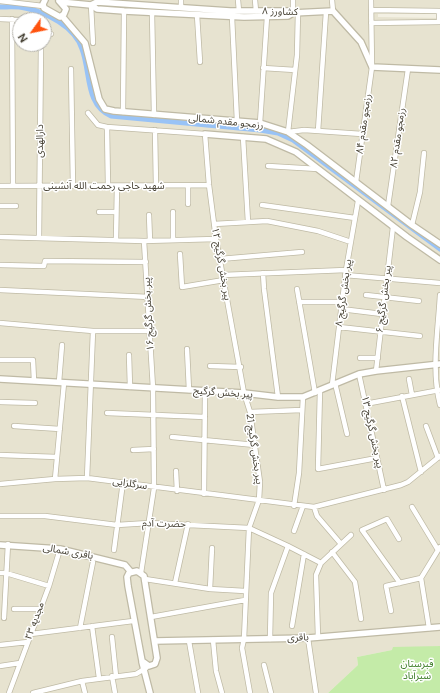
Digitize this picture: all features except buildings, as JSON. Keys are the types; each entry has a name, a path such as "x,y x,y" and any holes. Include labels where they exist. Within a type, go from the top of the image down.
{"street":[{"path":"181,0 181,7"},
{"path":"238,0 239,11"},
{"path":"255,0 256,11"},
{"path":"293,0 299,34 288,132 318,131 362,134"},
{"path":"332,0 333,11 361,42 372,67 440,70"},
{"name":"رزمجو مقدم ۸۴","path":"356,182 372,67 370,0"},
{"path":"0,1 44,3 44,8 57,16 62,16 66,9 58,1"},
{"path":"58,1 91,5 97,9 152,13 232,17 267,14 260,123"},
{"name":"کشاورز ۸","path":"91,5 97,2 256,11 267,14 288,11 296,13 333,11"},
{"path":"91,5 93,43"},
{"path":"371,10 440,11 440,22 371,23"},
{"path":"123,112 124,11"},
{"path":"318,131 326,12"},
{"path":"152,13 154,115"},
{"path":"197,15 200,62"},
{"name":"رزمجو مقدم شمالی","path":"62,16 85,43 101,104 105,109 154,115 260,123 288,132 308,144 412,225 440,244"},
{"path":"232,17 237,121"},
{"path":"0,19 12,19"},
{"path":"12,52 13,186"},
{"name":"دارالهدی","path":"39,238 41,52"},
{"path":"263,68 295,70"},
{"path":"71,69 73,186"},
{"name":"رزمجو مقدم ۸۲","path":"388,206 408,69"},
{"path":"88,113 98,125 107,127 266,139 280,144 296,152 358,201 440,260"},
{"path":"107,127 108,186"},
{"path":"155,130 156,186"},
{"name":"پیر بخش گرگیج ۱۲","path":"206,134 208,184 216,239 241,367 244,393"},
{"path":"243,137 248,222"},
{"path":"412,225 420,192 424,153"},
{"path":"268,166 318,169"},
{"name":"شهید حاجی رحمت الله آنشینی","path":"0,186 188,186 208,184"},
{"path":"116,240 117,186"},
{"path":"188,186 188,204"},
{"name":"پیر بخش گرگیج ۸","path":"333,384 341,309 358,201"},
{"path":"262,205 355,218"},
{"path":"0,206 16,206"},
{"path":"100,212 116,212"},
{"path":"173,212 173,240"},
{"path":"149,215 150,241"},
{"path":"214,224 267,221 318,231 351,242"},
{"name":"پیر بخش گرگیج ۶","path":"376,371 393,227"},
{"path":"0,237 144,241 216,239"},
{"name":"پیر بخش گرگیج ۱۶","path":"141,573 154,488 153,388 144,241"},
{"path":"220,259 302,252"},
{"path":"180,254 182,287 224,277 263,273 346,273 386,279 440,282"},
{"path":"0,265 44,266 45,261 146,262"},
{"path":"263,273 278,397"},
{"path":"297,288 318,392 318,469 377,458"},
{"path":"0,290 148,297"},
{"path":"366,295 419,301"},
{"path":"440,296 438,364 438,390 440,405"},
{"path":"299,302 342,302"},
{"path":"341,309 382,314"},
{"path":"0,323 93,331 149,331"},
{"path":"339,327 420,336"},
{"path":"87,478 93,331"},
{"path":"55,479 60,429 62,345"},
{"path":"187,349 189,390"},
{"path":"129,355 130,387"},
{"path":"360,358 378,358"},
{"path":"0,360 33,360 34,381"},
{"name":"پیر بخش گرگیج","path":"0,379 205,392 244,393 278,397 303,397 359,374 438,364"},
{"path":"210,366 241,367"},
{"name":"پیر بخش گرگیج ۱۳","path":"359,374 384,490"},
{"path":"410,379 412,394"},
{"path":"333,384 347,434"},
{"path":"365,404 438,390"},
{"path":"204,494 205,392"},
{"name":"پیر بخش گرگیج 21","path":"244,393 250,412 260,482 259,500 249,528 244,639 242,648 250,693"},
{"path":"402,396 421,472"},
{"path":"294,506 299,473 303,397"},
{"path":"0,402 35,402"},
{"path":"250,412 302,410"},
{"path":"106,413 154,417 205,418"},
{"path":"14,426 60,429"},
{"path":"426,426 439,457"},
{"path":"172,437 255,445"},
{"path":"134,450 154,449"},
{"path":"0,455 57,457"},
{"name":"سرگلزایی","path":"0,484 55,479 87,478 177,491 259,500 294,506 314,507 384,490 408,482 439,457"},
{"path":"176,471 177,491"},
{"path":"114,550 123,482"},
{"path":"294,531 303,506"},
{"path":"314,507 317,516 341,544"},
{"path":"412,507 439,548 421,578 429,628"},
{"name":"حضرت آدم","path":"0,516 45,516 117,525 149,523 249,528 321,563"},
{"path":"399,539 387,519 362,530 400,583"},
{"path":"175,583 188,524"},
{"path":"318,637 316,575 321,563 351,535"},
{"path":"4,618 8,544"},
{"name":"باقری شمالی","path":"0,545 8,544 60,549 125,564 132,572"},
{"path":"270,639 270,593 288,546"},
{"path":"210,588 212,548"},
{"name":"مجدیه ۲۳","path":"9,693 49,586 60,549"},
{"path":"332,552 355,582 360,619"},
{"path":"292,626 304,554"},
{"path":"80,628 93,562"},
{"path":"33,693 82,681 136,674 147,668 157,661 145,579 141,573 132,572 127,577 133,621 142,661 147,668 150,693"},
{"path":"0,573 6,573 49,586"},
{"path":"391,611 386,586 421,578"},
{"path":"145,579 245,591"},
{"path":"151,617 245,600"},
{"path":"14,609 40,609"},
{"path":"31,634 133,621"},
{"path":"92,626 99,678"},
{"name":"باقری","path":"155,641 308,638 440,627"},
{"path":"112,637 115,693"},
{"path":"308,638 316,693"},
{"path":"213,640 216,671 222,693"},
{"path":"189,641 198,693"},
{"path":"0,645 28,642"},
{"path":"0,666 20,663"},
{"path":"264,665 271,693"},
{"path":"82,681 85,693"}],"shaded area":[{"path":"0,0 440,0 440,14 378,14 378,17 440,18 440,646 392,650 357,657 358,665 328,693 0,693"}],"green space":[{"name":"قبرستان شیرآباد","path":"440,646 440,693 328,693 358,665 357,657 392,650 393,647"}],"waterway":[{"path":"0,7 22,7 33,10 50,17 66,27 73,34 82,49 90,87 97,104 103,111 111,116 278,133 293,140 440,249"}]}
